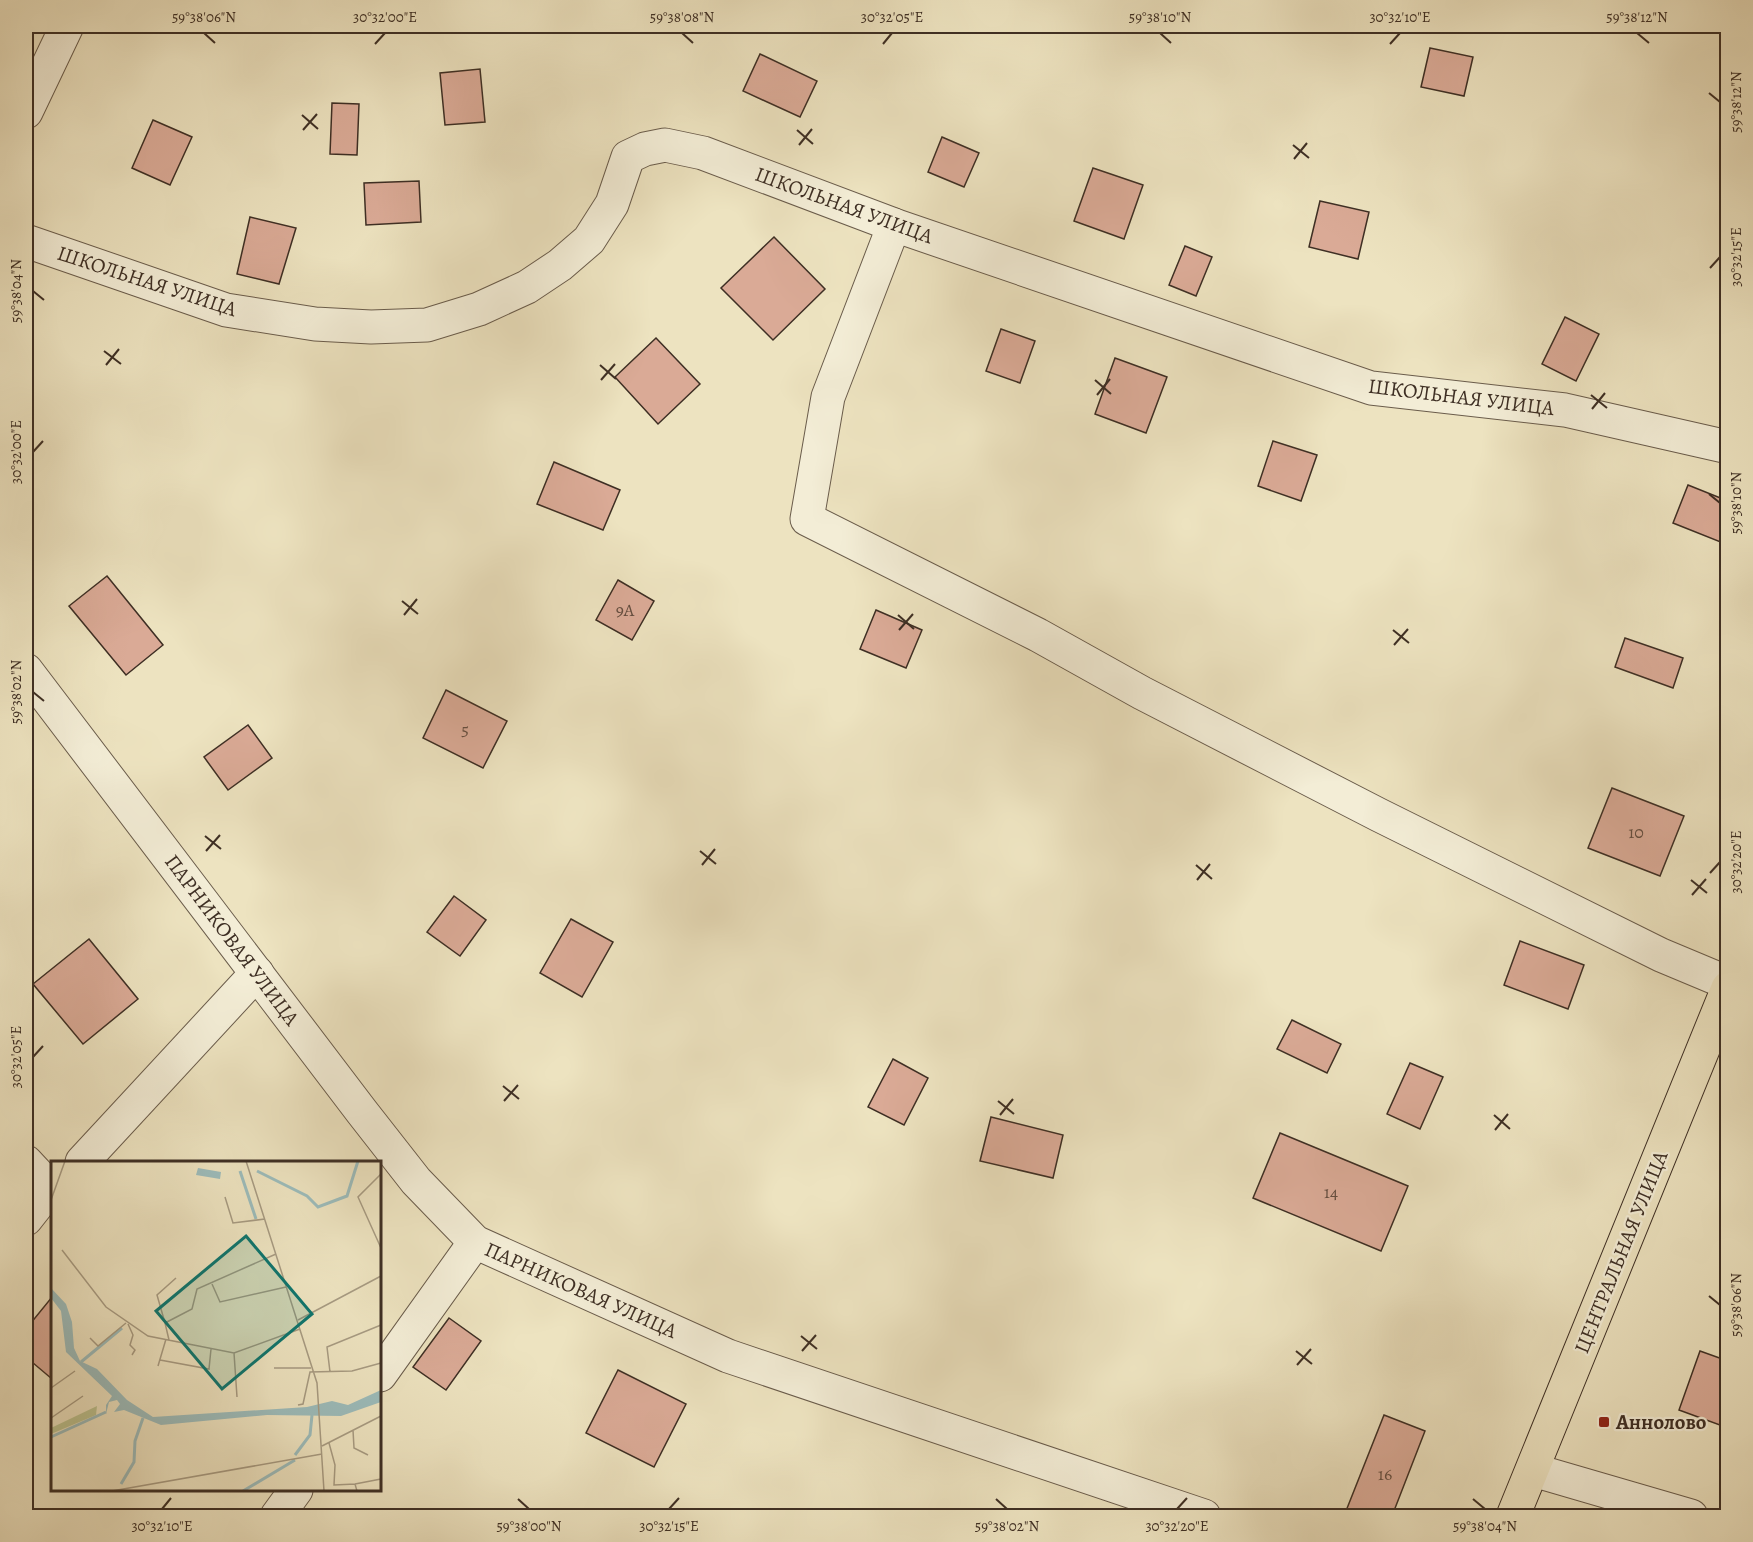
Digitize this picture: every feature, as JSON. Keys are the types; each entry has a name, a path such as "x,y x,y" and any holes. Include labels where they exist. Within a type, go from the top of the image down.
{"main road":[{"name":"ЦЕНТРАЛЬНАЯ УЛИЦА","path":"1514,1516 1728,988"}],"street":[{"path":"26,112 67,26"},
{"name":"ШКОЛЬНАЯ УЛИЦА","path":"26,241 226,310 315,324 371,327 427,325 479,309 527,287 560,266 589,240 612,204 628,157 645,149 665,145 703,153 894,225 1371,388 1565,410 1728,447"},
{"path":"894,225 828,398 807,519 1038,635 1142,693 1379,815 1661,955 1728,982"},
{"name":"ПАРНИКОВАЯ УЛИЦА","path":"26,670 416,1181 475,1242 728,1356 1204,1516"},
{"path":"83,1161 257,973"},
{"path":"26,1162 40,1177 51,1183"},
{"path":"26,1219 51,1185"},
{"path":"381,1374 475,1242"},
{"path":"1533,1470 1691,1516"},
{"path":"277,1516 295,1491"}],"building":[{"path":"1430,48 1473,57 1464,96 1421,87"},
{"path":"760,54 817,81 800,117 743,91"},
{"path":"480,69 485,122 445,125 440,73"},
{"path":"332,103 359,104 357,155 330,154"},
{"path":"153,120 192,137 170,185 132,168"},
{"path":"942,137 979,153 964,187 928,172"},
{"path":"1093,168 1143,185 1124,239 1074,221"},
{"path":"419,181 421,222 366,225 364,183"},
{"path":"1320,201 1369,212 1358,259 1309,247"},
{"path":"250,217 296,228 279,284 237,274"},
{"path":"774,237 825,289 773,340 721,288"},
{"path":"1185,246 1212,257 1196,296 1169,285"},
{"path":"1565,317 1599,334 1576,381 1542,364"},
{"path":"1001,329 1035,341 1020,383 986,371"},
{"path":"656,338 700,384 658,424 615,377"},
{"path":"1115,358 1167,377 1146,433 1095,414"},
{"path":"1273,441 1317,455 1301,501 1258,486"},
{"path":"554,462 620,490 603,530 537,504"},
{"path":"1688,485 1728,501 1728,545 1673,523"},
{"path":"107,576 163,645 126,675 69,606"},
{"path":"618,580 654,601 632,640 596,620"},
{"path":"876,610 922,630 906,668 860,649"},
{"path":"1625,638 1683,658 1673,688 1615,667"},
{"path":"446,690 507,721 483,768 423,738"},
{"path":"248,725 272,758 228,790 204,757"},
{"path":"1612,788 1684,816 1660,876 1588,848"},
{"path":"454,896 486,920 460,956 427,932"},
{"path":"571,919 613,942 582,997 540,973"},
{"path":"89,939 138,999 83,1044 33,984"},
{"path":"1520,941 1584,965 1568,1009 1504,985"},
{"path":"1292,1020 1341,1044 1327,1073 1277,1049"},
{"path":"893,1059 928,1078 904,1125 868,1107"},
{"path":"1410,1063 1443,1077 1420,1129 1387,1114"},
{"path":"991,1117 1063,1135 1053,1178 980,1161"},
{"path":"1280,1133 1408,1186 1381,1251 1253,1198"},
{"path":"51,1298 51,1378 26,1357 26,1329"},
{"path":"449,1318 481,1341 446,1390 413,1367"},
{"path":"1700,1351 1728,1361 1728,1428 1679,1410"},
{"path":"618,1370 686,1404 654,1467 586,1433"},
{"path":"1384,1415 1425,1431 1392,1516 1344,1516"}],"place":[{"name":"Аннолово","path":"1604,1422"}]}
